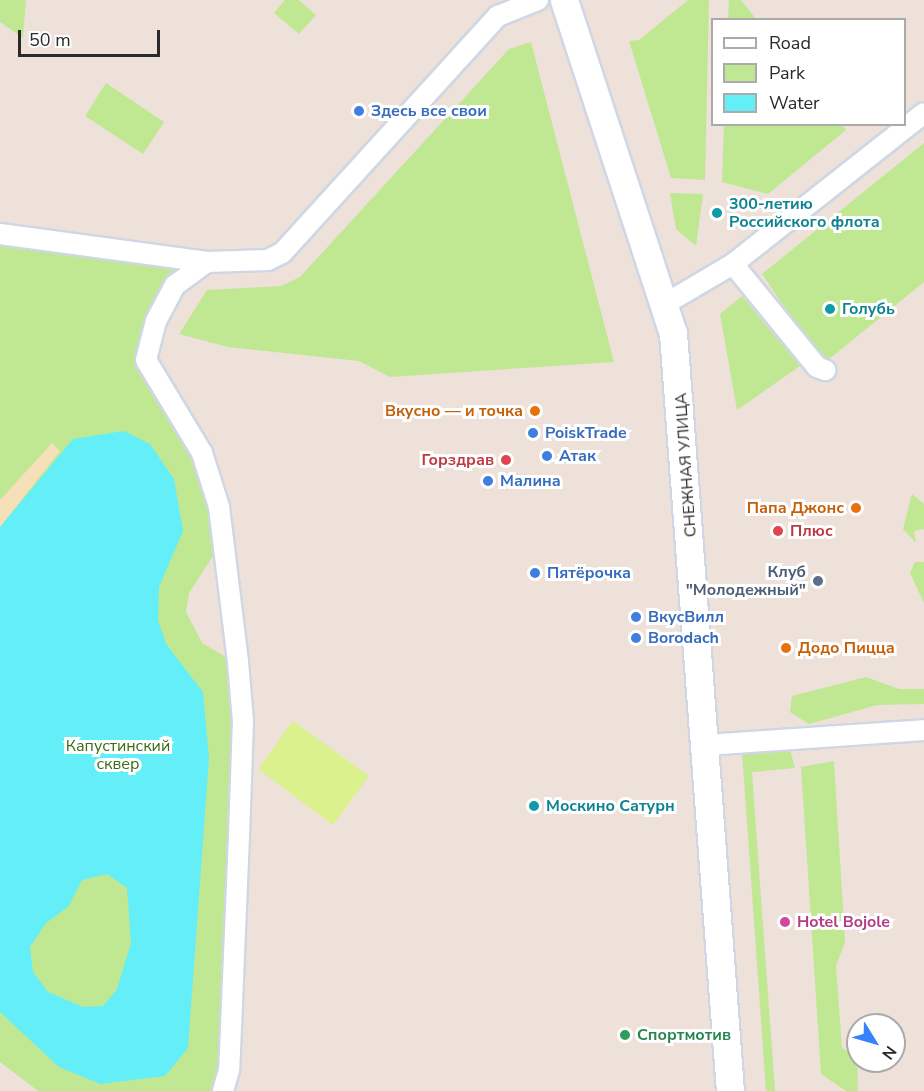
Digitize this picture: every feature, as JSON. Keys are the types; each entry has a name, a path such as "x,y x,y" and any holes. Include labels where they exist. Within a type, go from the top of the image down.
{"main road":[{"name":"СНЕЖНАЯ УЛИЦА","path":"564,0 665,304 680,382 730,1091"}],"street":[{"path":"0,234 207,262 267,260 282,253 498,16 538,0"},
{"path":"665,304 733,264 924,113"},
{"path":"207,262 172,290 156,321 146,360 202,453 219,507 226,600 238,662 243,721 239,836 229,1070 222,1091"},
{"path":"733,264 817,367 825,370"},
{"path":"705,745 924,730"}],"green space":[{"path":"0,0 26,0 23,38 0,22"},
{"path":"285,0 299,0 316,15 299,34 274,13"},
{"path":"688,0 709,0 705,180 671,178 629,41 639,40"},
{"path":"729,0 741,0 755,18 728,18"},
{"path":"531,42 614,362 390,377 359,361 228,347 179,334 207,290 281,286 300,277 509,49"},
{"path":"106,83 164,122 143,154 85,116"},
{"path":"724,126 843,126 846,130 768,194 722,182"},
{"path":"924,143 924,282 828,360 819,358 762,274"},
{"path":"670,193 703,194 696,246 676,229"},
{"name":"Капустинский сквер","path":"0,242 182,265 143,343 202,466 217,550 189,593 186,612 202,643 231,660 238,697 223,1068 215,1091 38,1091 0,1062"},
{"path":"742,296 800,366 737,410 720,314"},
{"path":"912,494 924,504 924,529 914,531 916,543 903,529"},
{"path":"915,562 924,562 924,603 910,573"},
{"path":"866,677 899,689 924,689 924,704 877,705 809,724 790,712 792,696"},
{"path":"293,721 369,776 333,825 258,769"},
{"path":"789,746 795,768 752,772 775,1091 766,1091 742,752"},
{"path":"834,761 845,942 836,966 842,1048 846,1050 846,1073 857,1073 858,1091 846,1091 821,1074 801,767"}],"sand":[{"path":"52,443 60,451 0,527 0,500"}],"water":[{"name":"Капустинский сквер","path":"124,431 150,444 174,479 183,531 159,587 158,620 166,644 203,692 209,758 188,1048 165,1076 100,1084 59,1067 0,1012 0,527 73,439","holes":["107,874 127,888 131,943 117,989 103,1006 83,1007 48,992 33,972 30,947 46,923 68,907 82,880"]}],"place":[{"name":"Здесь все свои","path":"359,111"},
{"name":"300-летию Российского флота","path":"717,213"},
{"name":"Голубь","path":"830,309"},
{"name":"Вкусно — и точка","path":"535,411"},
{"name":"PoiskTrade","path":"533,433"},
{"name":"Атак","path":"547,456"},
{"name":"Горздрав","path":"506,460"},
{"name":"Малина","path":"488,481"},
{"name":"Папа Джонс","path":"856,508"},
{"name":"Плюс","path":"778,531"},
{"name":"Пятёрочка","path":"535,573"},
{"name":"Клуб \"Молодежный\"","path":"818,581"},
{"name":"ВкусВилл","path":"636,617"},
{"name":"Borodach","path":"636,638"},
{"name":"Додо Пицца","path":"786,648"},
{"name":"Москино Сатурн","path":"534,806"},
{"name":"Hotel Bojole","path":"785,922"},
{"name":"Спортмотив","path":"625,1035"}]}
